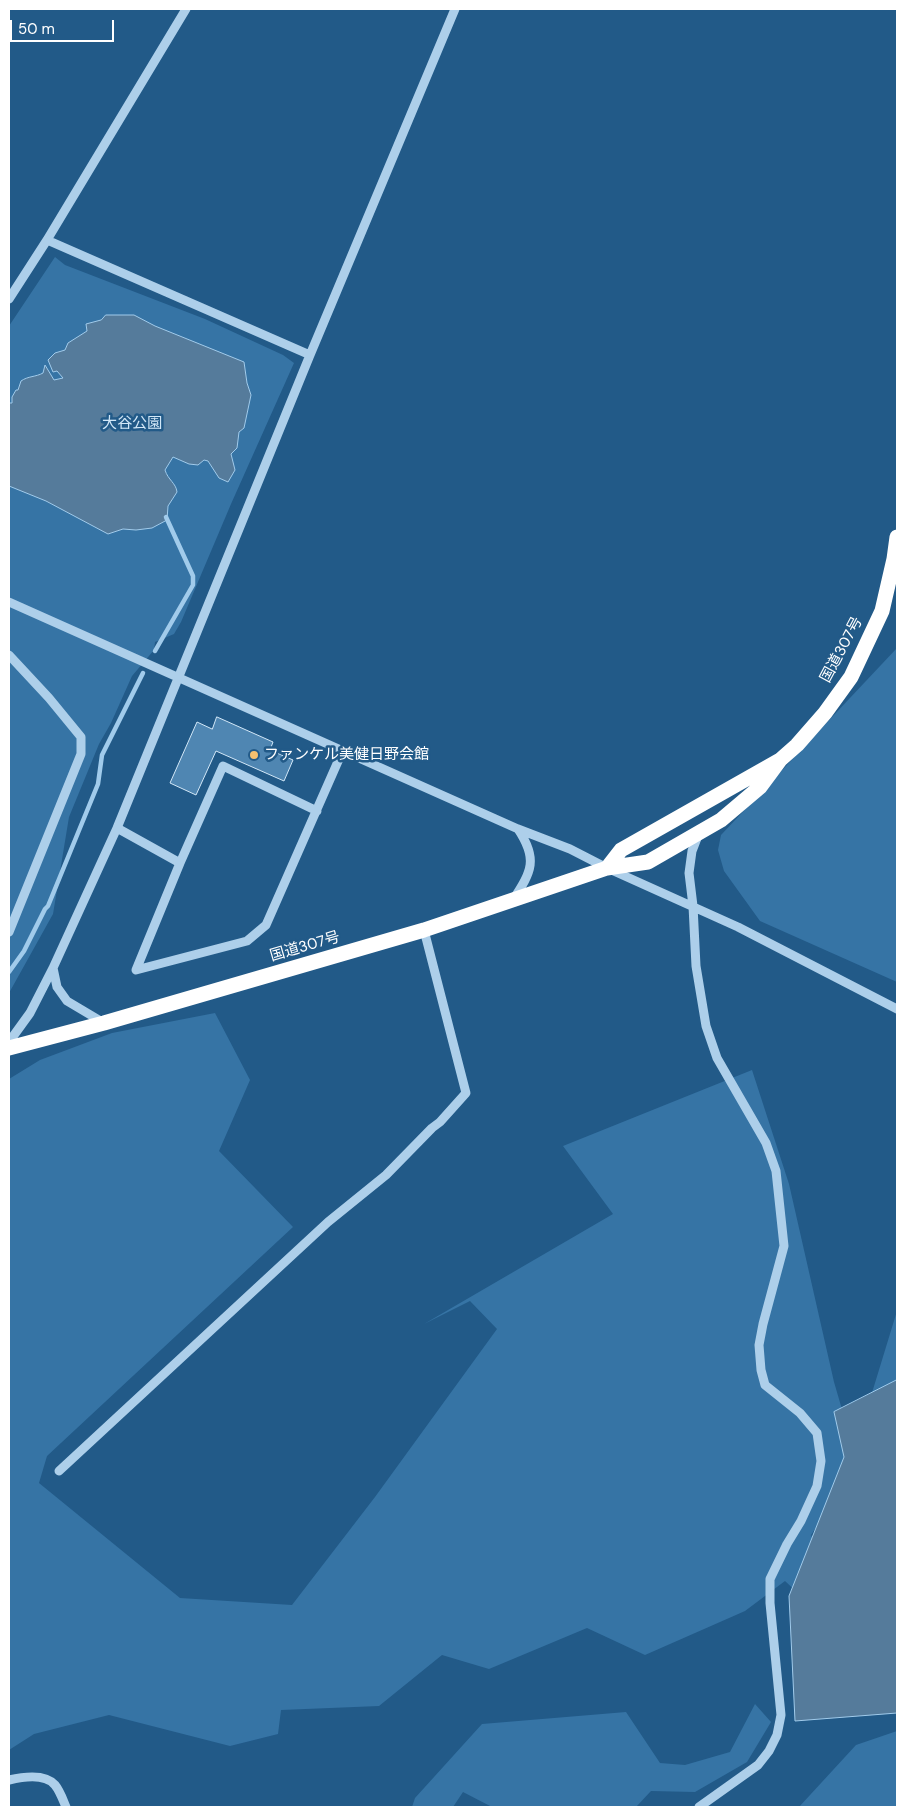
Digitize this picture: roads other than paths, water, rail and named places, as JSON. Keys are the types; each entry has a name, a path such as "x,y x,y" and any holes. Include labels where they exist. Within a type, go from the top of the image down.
{"highway":[{"name":"国道307号","path":"607,868 621,850 780,760 797,745 825,713 851,677 882,611 897,537"},
{"name":"国道307号","path":"9,1048 104,1023 424,930 607,868 648,862 721,820 760,787 780,760"}],"street":[{"path":"9,299 47,240 186,9"},
{"path":"9,1042 30,1013 53,968 117,828 310,355 455,9"},
{"path":"47,240 310,355"},
{"path":"9,602 518,828 570,849 607,868 738,927 897,1009"},
{"path":"9,655 81,737 81,754 9,932"},
{"path":"316,810 222,766 136,970 247,940 266,925 343,750"},
{"path":"117,828 180,863"},
{"path":"513,900 526,880 531,867 531,854 518,828"},
{"path":"699,1807 758,1765 769,1751 777,1736 781,1715 770,1603 770,1579 787,1544 801,1521 817,1486 821,1461 817,1433 800,1413 765,1385 761,1370 760,1338 784,1246 776,1171 766,1143 717,1058 706,1026 696,966 693,906 689,873 692,852 700,832"},
{"path":"59,1471 328,1222 386,1175 440,1122 466,1093 424,930"},
{"path":"53,968 57,987 67,1001 104,1023"},
{"path":"9,1780 21,1777 38,1777 54,1784 66,1807"}],"waterway":[{"path":"155,651 193,585 193,576 166,517"},
{"path":"9,972 24,951 48,906 98,784 102,755 143,673"}],"place":[{"name":"ファンケル美健日野会館","path":"254,755"}],"park label":[{"name":"大谷公園","path":"132,424"}]}
